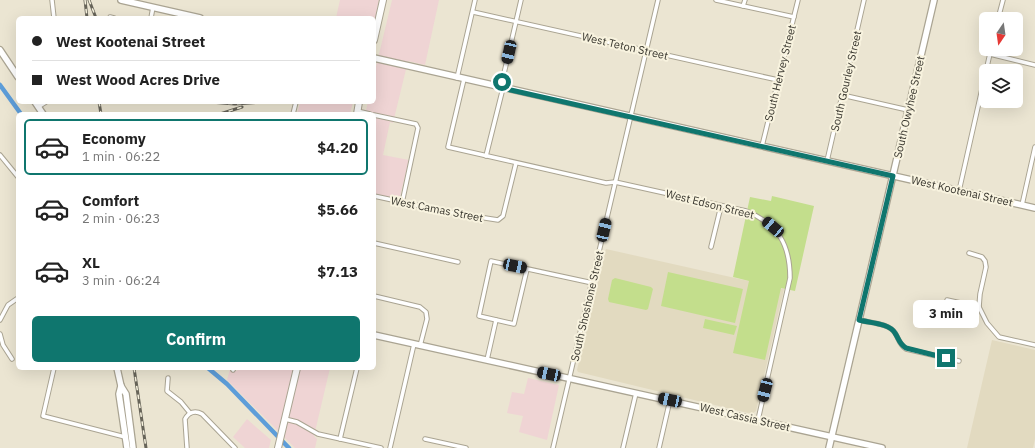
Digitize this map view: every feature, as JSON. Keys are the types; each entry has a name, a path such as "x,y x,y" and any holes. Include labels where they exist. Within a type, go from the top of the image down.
{"main road":[{"path":"376,31 383,0"},
{"path":"279,447 297,370"}],"street":[{"path":"52,0 54,16"},
{"path":"121,0 190,16"},
{"path":"460,78 476,0"},
{"path":"486,156 521,0"},
{"name":"South Shoshone Street","path":"553,448 658,0"},
{"path":"716,0 794,18"},
{"path":"743,6 745,0"},
{"name":"South Hervey Street","path":"762,146 798,0"},
{"name":"South Gourley Street","path":"827,161 864,0"},
{"name":"South Owyhee Street","path":"829,448 934,0"},
{"path":"1000,12 1003,0"},
{"path":"151,16 153,7"},
{"name":"West Teton Street","path":"473,12 778,80"},
{"path":"0,50 16,74"},
{"path":"959,191 990,56"},
{"path":"998,56 1035,65"},
{"name":"West Kootenai Street","path":"376,58 1035,208"},
{"name":"West Edson Street","path":"460,78 448,147 606,183 615,182 746,211 761,217 773,227 784,242 790,266 788,293 758,420"},
{"path":"842,95 908,110"},
{"path":"376,115 416,124 418,128 402,203"},
{"path":"1022,205 1035,147"},
{"path":"0,155 16,175"},
{"name":"West Camas Street","path":"376,196 453,214 470,215 495,220 501,219 516,163"},
{"path":"711,247 721,206"},
{"path":"376,243 458,262"},
{"path":"969,253 982,257 985,261 986,267 980,294 979,307 987,323 999,337 1035,345"},
{"path":"527,269 514,324 478,316 491,261 592,283"},
{"path":"376,296 420,307 426,312 427,320 420,346"},
{"path":"0,320 8,305 16,299"},
{"path":"947,300 979,307"},
{"path":"487,360 496,320"},
{"path":"859,320 888,327 896,334 902,346 906,348 959,361"},
{"path":"0,334 3,345 12,359"},
{"name":"West Cassia Street","path":"376,336 670,400 882,448"},
{"path":"390,448 414,344"},
{"path":"54,370 43,416 125,437"},
{"path":"117,370 121,386 126,394 133,448"},
{"path":"340,439 357,370"},
{"path":"168,378 168,391 181,402 190,413"},
{"path":"121,386 119,394 127,448"},
{"path":"623,448 636,393"},
{"path":"659,448 670,400"},
{"path":"187,448 185,423 190,413 196,411 202,414 235,448"},
{"path":"285,419 297,422 318,434 381,448"},
{"path":"425,439 466,448"}],"shaded area":[{"path":"340,0 379,0 376,16 336,16"},
{"path":"392,0 439,0 425,65 408,61 393,123 390,122 383,155 409,160 399,200 376,194 376,112 366,112 368,104 376,104 376,67"},
{"path":"300,104 352,104 350,112 298,112"},
{"path":"606,249 784,289 756,411 752,414 578,372 577,370"},
{"path":"992,340 1035,350 1035,439 1033,448 967,448"},
{"path":"230,370 330,370 314,436 317,439 315,448 295,448 227,380"},
{"path":"528,378 559,385 547,440 519,432 523,416 507,413 512,392 524,394"},
{"path":"247,419 271,440 269,448 245,448 233,437"}],"green space":[{"path":"772,196 814,206 795,291 781,288 765,360 733,353 749,281 733,277 750,197 771,201"},
{"path":"668,272 743,289 735,323 661,306"},
{"path":"615,278 651,287 653,289 648,309 646,310 609,302 608,299 612,280"},
{"path":"705,319 737,326 734,335 703,328"}],"waterway":[{"path":"0,85 20,112"},
{"path":"210,370 227,384 289,448"}],"railway":[{"path":"85,0 87,16"},
{"path":"89,0 95,16"},
{"path":"99,104 101,112"},
{"path":"226,112 242,107"},
{"path":"134,370 146,448"}],"route":[{"path":"502,82 502,88 893,176 859,320 888,327 896,334 898,342 906,348 946,358"}]}
